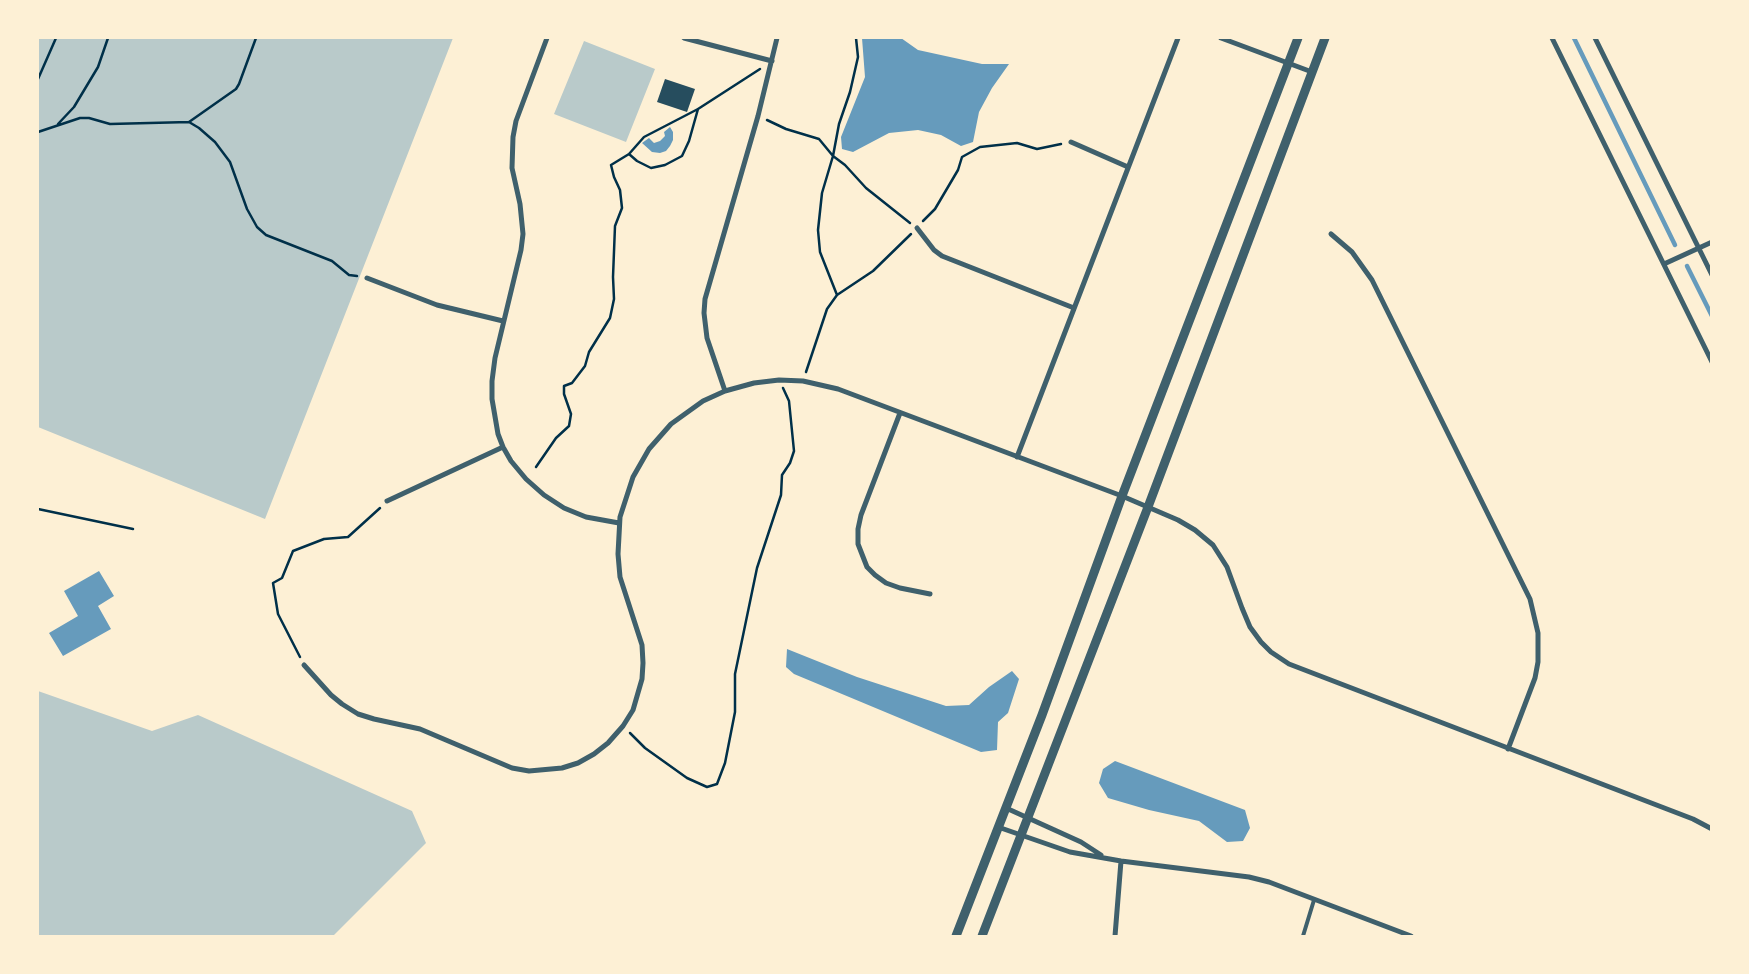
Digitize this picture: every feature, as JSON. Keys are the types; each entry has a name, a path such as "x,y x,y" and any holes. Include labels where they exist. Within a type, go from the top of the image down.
{"street":[{"path":"547,38 516,121 512,137 512,168 520,204 521,250 495,358 492,399 498,434 503,447 526,479 544,496 564,508 586,517 619,523"},
{"path":"684,38 772,61"},
{"path":"725,391 707,338 704,313 705,299 758,116 777,38"},
{"path":"1017,457 1178,38"},
{"path":"1221,38 1312,72"},
{"path":"956,936 1042,715 1122,496 1298,38"},
{"path":"982,936 1148,507 1325,38"},
{"path":"1552,38 1712,362"},
{"path":"1595,38 1712,275"},
{"path":"1071,142 1128,166"},
{"path":"917,228 934,250 942,256 1074,308"},
{"path":"1331,234 1352,252 1372,280 1530,599 1538,632 1538,662 1535,678 1508,749"},
{"path":"1664,264 1712,242"},
{"path":"367,278 437,305 504,321"},
{"path":"304,665 331,695 358,714 420,729 512,768 545,771 578,763 594,754 608,743 623,726 633,710 642,679 642,645 620,577 618,554 619,523 633,477 649,450 671,424 703,401 725,391 754,383 779,380 803,381 838,389 1122,496 1178,520 1195,530 1213,545 1227,567 1250,627 1261,642 1271,652 1301,670 1693,819 1712,829"},
{"path":"900,413 860,515 858,544 867,567 886,583 930,594"},
{"path":"387,501 503,447"},
{"path":"1006,808 1081,842 1103,857"},
{"path":"998,827 1070,852 1121,861 1249,877 1269,882 1411,936"},
{"path":"1114,936 1121,861"}],"lane":[{"path":"1303,936 1314,900"}],"path":[{"path":"38,80 56,38"},
{"path":"57,125 74,107 98,67 108,38"},
{"path":"189,122 237,87 256,38"},
{"path":"837,295 820,252 818,230 822,193 858,57 856,38"},
{"path":"536,467 556,438 569,426 571,414 564,394 564,386 572,383 585,366 589,352 610,318 614,299 615,226 622,208 620,190 611,165 629,154 644,137 698,109 772,61"},
{"path":"629,154 637,162 651,168 666,166 682,156 690,141 698,109"},
{"path":"758,116 786,129 819,139 833,156 845,165 866,188 917,228"},
{"path":"38,132 84,118 110,124 189,122 215,142 230,162 247,209 257,227 266,235 332,261 349,275 367,278"},
{"path":"803,381 827,309 837,295 873,272 935,209 958,170 962,157 980,147 1017,143 1036,148 1071,142"},
{"path":"623,726 645,748 687,778 707,787 717,784 725,763 735,712 735,674 757,568 781,495 782,475 790,463 794,451 789,401 779,380"},
{"path":"304,665 278,614 273,583 282,578 293,551 324,539 348,537 387,501"},
{"path":"38,509 133,529"}],"shaded area":[{"path":"38,38 453,38 265,519 38,427"},
{"path":"584,41 655,69 626,142 554,114"},
{"path":"38,691 152,731 198,715 412,811 426,843 333,936 38,936"}],"water":[{"path":"862,38 901,38 918,50 982,64 1009,64 992,88 979,112 973,142 961,146 941,135 918,130 889,133 853,152 842,149 841,137 865,77"},
{"path":"670,127 673,132 673,140 666,151 660,153 652,152 642,143 649,138 654,143 660,141 665,136 664,132"},
{"path":"99,571 114,596 98,606 111,629 63,656 49,633 78,616 64,591"},
{"path":"787,649 857,677 946,706 969,705 989,687 1012,671 1019,679 1008,713 998,722 997,750 981,752 794,674 786,667"},
{"path":"1115,761 1245,810 1250,828 1243,841 1227,842 1199,821 1149,810 1108,798 1099,783 1103,769"}],"building":[{"path":"665,79 695,89 687,112 657,102"}],"waterway":[{"path":"1574,38 1675,245"},
{"path":"1687,266 1712,316"}]}
